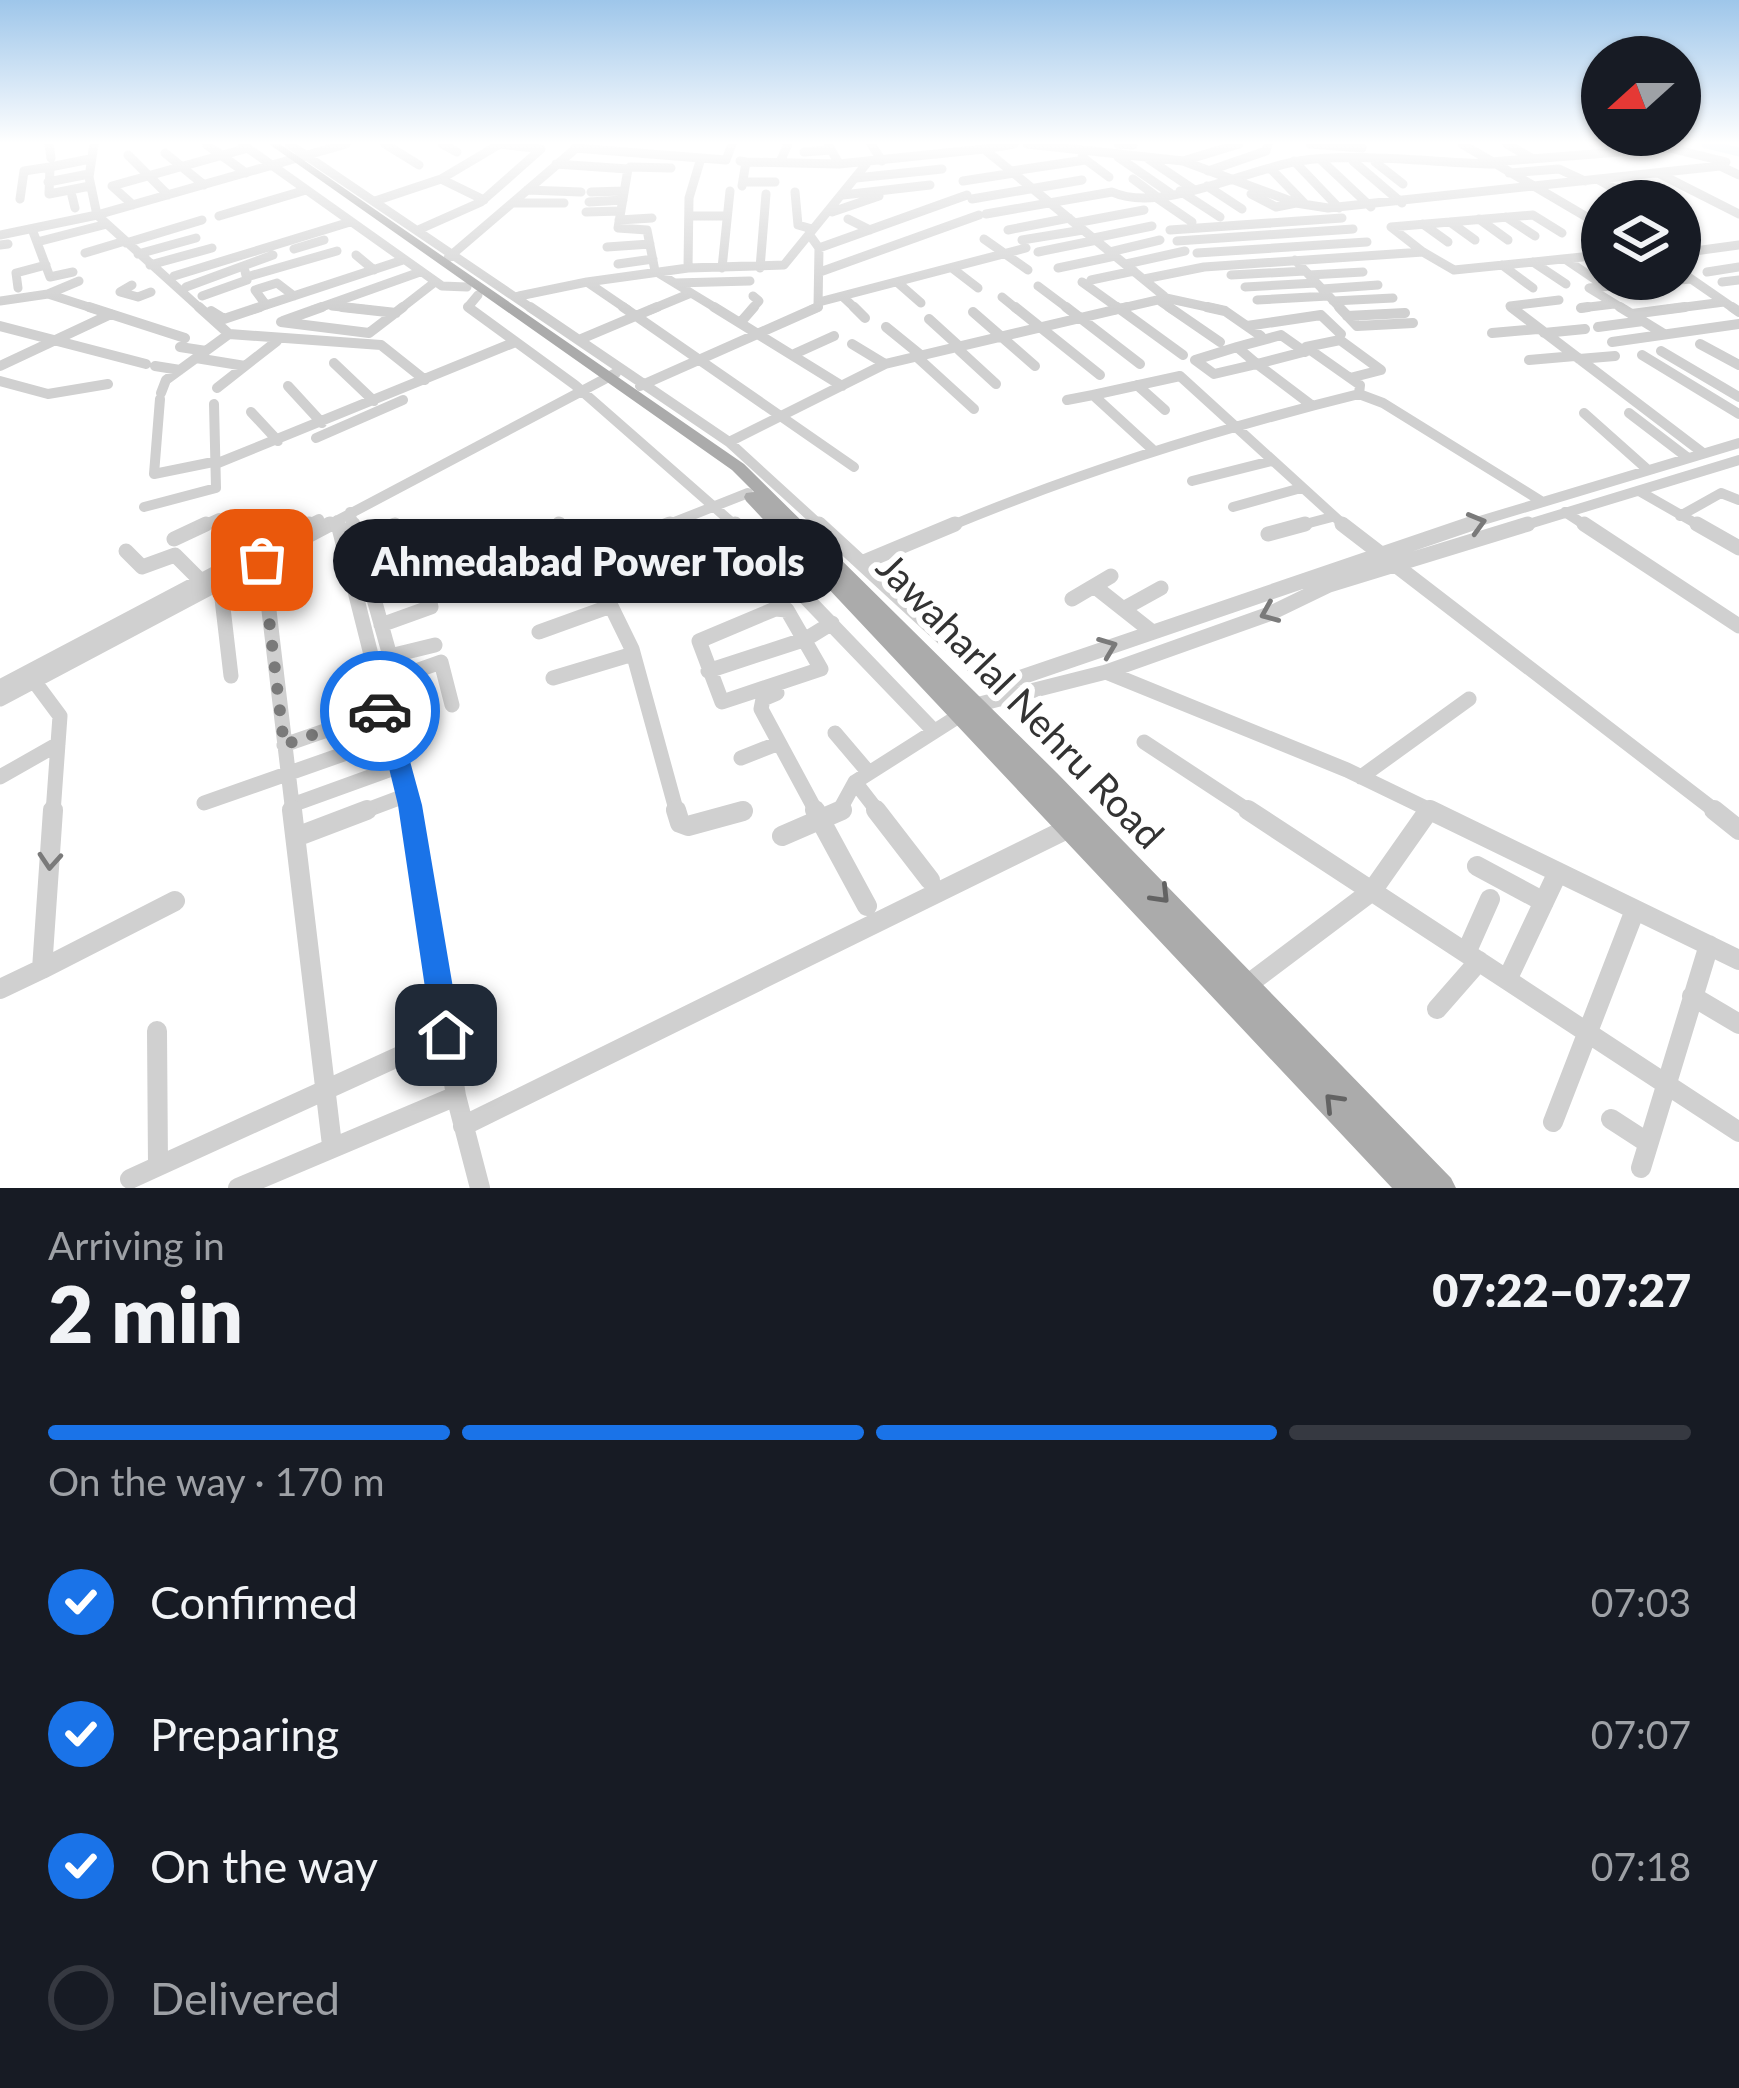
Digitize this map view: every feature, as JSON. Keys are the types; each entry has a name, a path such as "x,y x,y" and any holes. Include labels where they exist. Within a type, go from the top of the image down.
{"main road":[{"name":"Jawaharlal Nehru Road","path":"348,199 601,377 638,387 738,467 969,709 1070,828 1412,1188"},
{"name":"Jawaharlal Nehru Road","path":"358,199 449,257 748,493 1247,985 1441,1188"}],"street":[{"path":"74,202 79,199"},
{"path":"94,199 97,215 229,334 381,345 425,380"},
{"path":"127,199 133,205"},
{"path":"2,241 152,199"},
{"path":"219,216 275,199"},
{"path":"319,199 435,282 473,291 468,307 514,343 601,377"},
{"path":"372,199 449,257 519,296 581,339 601,377 716,505 934,731"},
{"path":"375,201 380,199"},
{"path":"449,257 518,199"},
{"path":"514,203 572,199"},
{"path":"589,199 623,201 652,218"},
{"path":"589,199 623,201"},
{"path":"688,268 690,199"},
{"path":"722,268 729,199"},
{"path":"760,268 766,199"},
{"path":"797,199 798,225 810,231 819,248 819,302"},
{"path":"618,264 784,265 838,199"},
{"path":"827,213 868,199"},
{"path":"906,199 926,210"},
{"path":"819,248 960,199"},
{"path":"1047,199 1220,342"},
{"path":"820,272 982,214 1072,199"},
{"path":"1160,199 1192,222"},
{"path":"1188,199 1220,217"},
{"path":"1223,199 1347,316 1409,318"},
{"path":"1261,199 1274,207 1301,204 1336,211"},
{"path":"1297,199 1301,204"},
{"path":"1326,199 1380,254"},
{"path":"1361,199 1448,269 1581,257"},
{"path":"1398,199 1402,203"},
{"path":"1170,230 1211,227 1243,216 1282,222 1433,199"},
{"path":"1554,199 1581,214"},
{"path":"1710,199 1739,214"},
{"path":"418,230 484,200"},
{"path":"1028,247 1095,239 1154,222 1130,200"},
{"path":"623,201 620,230 646,229 654,265 675,283 842,386"},
{"path":"1008,230 1076,224 1144,210"},
{"path":"1272,212 1317,259"},
{"path":"85,253 189,214"},
{"path":"689,216 728,216"},
{"path":"1391,227 1535,216 1562,233"},
{"path":"1506,217 1535,236"},
{"path":"848,219 870,230"},
{"path":"1479,219 1508,240"},
{"path":"99,243 202,220"},
{"path":"174,276 320,237 350,222"},
{"path":"1450,222 1474,240"},
{"path":"37,242 107,224"},
{"path":"638,387 819,302 1028,247 1076,224"},
{"path":"1424,224 1448,242"},
{"path":"1211,227 1243,264"},
{"path":"0,301 48,294 76,277 51,278 32,229"},
{"path":"1177,241 1353,229"},
{"path":"320,237 374,270"},
{"path":"138,254 196,238"},
{"path":"984,239 1028,270"},
{"path":"1058,268 1160,240"},
{"path":"1197,253 1367,242"},
{"path":"178,243 189,252"},
{"path":"608,247 650,244"},
{"path":"1701,250 1739,245"},
{"path":"285,247 258,260 204,301 222,320 403,260"},
{"path":"285,247 331,284"},
{"path":"150,265 212,248"},
{"path":"1134,272 1185,251"},
{"path":"1183,355 1086,281 1134,272 1423,252"},
{"path":"186,287 346,254"},
{"path":"1565,259 1581,270"},
{"path":"258,260 271,271"},
{"path":"1533,262 1566,284"},
{"path":"519,296 654,265"},
{"path":"1502,265 1534,288"},
{"path":"17,288 16,273 46,266"},
{"path":"952,268 978,288"},
{"path":"1707,272 1738,271"},
{"path":"1722,282 1738,271"},
{"path":"420,272 281,322 369,332 435,282"},
{"path":"1257,300 1363,272"},
{"path":"1231,275 1393,298"},
{"path":"675,283 750,281"},
{"path":"586,282 854,467"},
{"path":"897,282 921,303"},
{"path":"266,305 255,290 277,283 294,296"},
{"path":"1245,287 1378,285"},
{"path":"1701,285 1733,304"},
{"path":"1038,286 1140,364"},
{"path":"97,309 130,290 151,292"},
{"path":"581,339 691,293"},
{"path":"48,294 111,314 201,355 268,366"},
{"path":"740,322 759,301 753,296"},
{"path":"842,296 865,318"},
{"path":"1002,297 1100,375"},
{"path":"729,442 885,364 1161,298 1216,308 1261,336"},
{"path":"1559,300 1510,306 1703,453"},
{"path":"1608,300 1664,334"},
{"path":"1581,308 1614,304"},
{"path":"1631,314 1733,304"},
{"path":"326,306 396,313"},
{"path":"974,312 1035,366"},
{"path":"0,367 111,314"},
{"path":"1247,326 1321,315 1341,334"},
{"path":"929,319 996,385"},
{"path":"1492,333 1643,321"},
{"path":"1612,342 1739,324"},
{"path":"0,326 52,343 180,370"},
{"path":"886,327 974,409"},
{"path":"229,334 162,384 154,474 218,462 322,423 403,400"},
{"path":"1308,351 1214,374 1195,360 1283,335 1308,351 1361,387 1359,394"},
{"path":"792,355 834,336"},
{"path":"1308,351 1306,346 1338,339 1382,370 1350,379"},
{"path":"217,388 277,340"},
{"path":"316,438 374,401 514,343"},
{"path":"852,344 885,364"},
{"path":"1700,344 1739,365"},
{"path":"1237,347 1310,404"},
{"path":"1714,352 1732,348"},
{"path":"1661,351 1739,398"},
{"path":"1642,355 1739,414"},
{"path":"1529,360 1615,356"},
{"path":"334,363 374,401"},
{"path":"1067,400 1180,376 1374,553 1463,612 1739,830"},
{"path":"0,687 201,581 344,516 601,377"},
{"path":"0,699 601,377"},
{"path":"0,382 48,394 108,384"},
{"path":"1137,385 1165,410"},
{"path":"288,386 322,423"},
{"path":"638,387 729,442 1004,694"},
{"path":"864,562 1080,472 1232,425 1359,394 1383,403 1567,513 1739,626"},
{"path":"1094,395 1152,449"},
{"path":"144,506 215,490 214,404"},
{"path":"251,412 278,441"},
{"path":"1584,413 1648,470"},
{"path":"1629,413 1688,458"},
{"path":"1098,422 1117,417"},
{"path":"1004,694 1013,680 1374,553 1739,443"},
{"path":"782,836 841,812 862,777 969,709 1004,694 1025,695 1106,672 1392,564 1739,460"},
{"path":"1192,481 1271,461"},
{"path":"1233,507 1301,488"},
{"path":"1639,491 1739,548"},
{"path":"516,583 748,493"},
{"path":"1680,516 1721,493 1739,500"},
{"path":"344,516 358,539 393,658 436,645"},
{"path":"344,516 407,795 456,1096 480,1188"},
{"path":"1268,534 1332,517"},
{"path":"174,538 219,518 258,557 332,1144"},
{"path":"558,523 598,581 633,654 680,823 688,826 743,811"},
{"path":"358,539 395,525"},
{"path":"126,551 142,567 175,555 201,581"},
{"path":"368,575 415,559"},
{"path":"598,581 650,563"},
{"path":"1072,598 1111,576"},
{"path":"382,625 431,607 424,579"},
{"path":"220,582 231,676"},
{"path":"1094,586 1151,631"},
{"path":"1123,609 1161,588"},
{"path":"815,605 845,591"},
{"path":"539,632 611,606"},
{"path":"775,609 787,610 806,639 821,665 817,673 730,702 718,699 698,647 704,636 775,609"},
{"path":"382,625 425,610"},
{"path":"708,671 806,639 832,622"},
{"path":"553,678 633,654"},
{"path":"379,684 441,662 452,705"},
{"path":"1106,672 1360,777 1739,960"},
{"path":"34,681 60,716 42,969"},
{"path":"799,685 760,704 867,906"},
{"path":"1360,777 1468,699"},
{"path":"284,745 385,710"},
{"path":"836,733 930,880"},
{"path":"204,803 392,737"},
{"path":"1144,742 1739,1132"},
{"path":"741,758 779,743"},
{"path":"0,776 58,744"},
{"path":"292,805 400,766"},
{"path":"296,837 407,795"},
{"path":"1247,985 1372,891 1429,810"},
{"path":"464,1126 1070,828"},
{"path":"1477,866 1544,902"},
{"path":"1508,980 1558,872"},
{"path":"1437,1009 1472,957 1490,898"},
{"path":"0,989 175,901"},
{"path":"1553,1122 1636,910"},
{"path":"1641,1168 1708,945"},
{"path":"1692,996 1739,1024"},
{"path":"157,1031 158,1166"},
{"path":"130,1179 446,1035"},
{"path":"238,1188 332,1144 456,1096"},
{"path":"1611,1119 1648,1142"}],"way so far":[{"path":"262,560 284,745 380,711"}],"place":[{"name":"Ahmedabad Power Tools","path":"262,560"}],"route":[{"path":"380,711 385,710 410,805 446,1035"}]}
